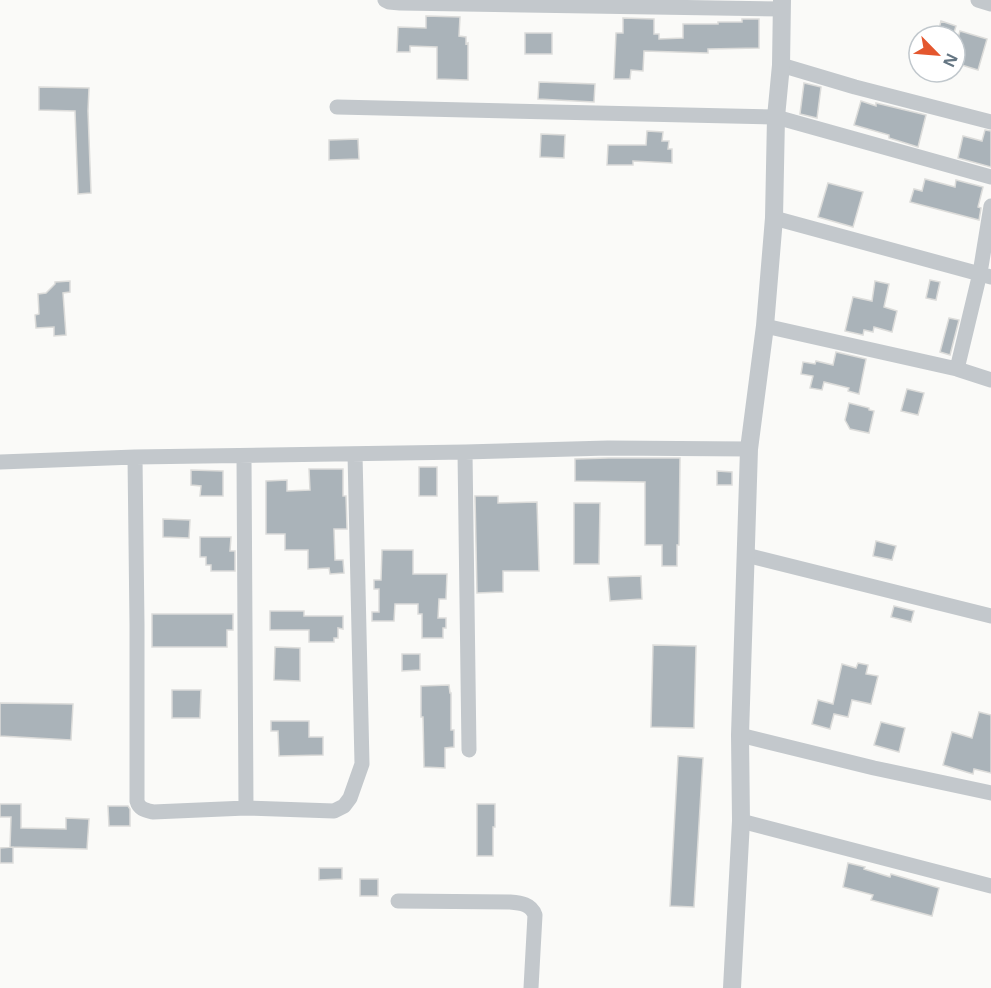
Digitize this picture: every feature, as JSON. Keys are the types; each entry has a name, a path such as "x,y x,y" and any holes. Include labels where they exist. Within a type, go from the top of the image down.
{"street":[{"path":"385,0 400,3 782,5 774,218 765,326 749,449 740,735 741,821 732,988"},
{"path":"978,0 991,4"},
{"path":"781,65 855,87 991,122"},
{"path":"337,107 776,117 991,177"},
{"path":"957,369 985,275 991,206"},
{"path":"774,218 985,275"},
{"path":"765,326 957,369 991,380"},
{"path":"0,462 608,448 749,449"},
{"path":"465,453 469,750"},
{"path":"135,458 138,805 146,811 153,812 246,808 334,811 344,806 350,798 362,764 355,454"},
{"path":"244,456 246,808"},
{"path":"746,555 991,616"},
{"path":"740,735 874,768 991,793"},
{"path":"741,821 991,886"},
{"path":"398,901 510,902 528,906 535,915 531,988"}],"building":[{"path":"426,16 460,17 459,36 466,37 466,44 468,43 468,80 437,79 437,47 410,46 410,52 397,52 398,27 426,28"},
{"path":"623,18 654,19 654,34 659,34 659,39 683,38 683,24 718,24 718,22 742,22 742,19 759,19 759,48 708,49 708,53 644,51 643,71 631,70 630,79 614,79 616,33 623,33"},
{"path":"525,33 552,33 552,54 525,54"},
{"path":"967,33 987,39 978,70 967,67"},
{"path":"539,82 595,84 594,102 538,99"},
{"path":"804,83 821,87 817,118 800,114"},
{"path":"39,87 89,88 91,193 78,194 75,111 39,110"},
{"path":"861,101 926,115 918,147 889,138 889,135 854,125"},
{"path":"985,130 991,131 991,167 958,158 963,136 982,141"},
{"path":"647,131 663,132 662,141 669,141 668,149 672,149 672,163 633,161 633,165 607,165 608,145 646,145"},
{"path":"541,134 565,135 564,158 540,157"},
{"path":"358,139 359,159 329,160 329,140"},
{"path":"925,179 955,187 956,180 983,187 978,207 981,208 979,220 910,202 914,189 922,191"},
{"path":"828,183 863,192 853,227 818,217"},
{"path":"930,280 940,282 936,300 926,298"},
{"path":"70,281 70,292 63,293 66,335 54,336 54,327 36,328 35,315 39,314 38,294 46,293 55,282"},
{"path":"875,281 889,284 884,307 897,311 892,332 874,327 873,332 864,330 863,335 845,331 853,297 872,301"},
{"path":"949,318 959,320 950,355 940,352"},
{"path":"836,352 866,359 859,394 848,391 849,388 824,382 822,390 810,388 813,376 801,374 803,362 815,364 816,361 833,365"},
{"path":"907,389 924,393 918,415 901,411"},
{"path":"849,403 874,411 869,433 850,429 845,420"},
{"path":"680,458 677,566 662,566 662,545 645,545 645,482 575,481 575,459"},
{"path":"419,467 437,467 437,496 419,496"},
{"path":"309,469 343,469 347,529 334,529 335,560 343,560 344,573 330,574 329,568 308,569 308,550 285,550 285,534 266,534 266,481 287,480 287,491 310,490"},
{"path":"191,470 223,471 223,496 200,496 201,486 191,485"},
{"path":"717,471 732,472 732,485 717,485"},
{"path":"475,496 498,496 498,503 537,502 539,571 503,571 503,592 477,593"},
{"path":"574,503 600,503 599,564 574,564"},
{"path":"163,519 190,520 189,538 163,537"},
{"path":"200,537 231,537 230,551 235,551 235,571 211,571 211,565 206,565 206,557 200,557"},
{"path":"876,541 896,546 892,560 873,556"},
{"path":"382,550 413,550 413,574 447,574 446,599 439,599 438,618 446,618 443,638 422,638 422,614 418,614 418,604 395,604 394,621 372,621 372,612 379,612 379,589 374,589 374,580 381,580"},
{"path":"641,576 642,599 610,601 608,577"},
{"path":"894,606 914,611 911,622 891,617"},
{"path":"270,611 304,611 304,616 343,616 343,629 338,628 338,638 334,638 334,642 309,642 309,630 270,630"},
{"path":"152,614 233,614 233,630 227,630 227,647 152,647"},
{"path":"653,645 696,646 694,728 651,727"},
{"path":"275,647 300,648 300,681 274,680"},
{"path":"402,654 420,654 420,670 402,671"},
{"path":"858,663 868,665 866,674 878,676 871,704 852,700 848,717 834,714 830,729 812,724 818,700 833,704 842,664 856,668"},
{"path":"449,685 454,747 445,748 445,768 424,767 421,686"},
{"path":"172,690 201,690 200,718 172,718"},
{"path":"0,703 73,704 71,740 0,736"},
{"path":"979,712 991,715 991,773 974,769 973,774 943,765 952,732 972,738"},
{"path":"271,721 309,721 309,737 323,737 323,755 279,756 278,731 271,731"},
{"path":"881,722 905,728 899,752 874,745"},
{"path":"678,756 703,758 694,907 670,906"},
{"path":"0,804 21,804 21,828 66,829 66,818 89,819 87,849 10,847 11,817 0,817"},
{"path":"477,804 495,804 493,856 477,856"},
{"path":"108,806 128,806 130,826 109,826"},
{"path":"13,847 13,863 0,863 0,848"},
{"path":"848,863 890,877 891,874 939,888 932,916 871,900 873,895 843,887"},
{"path":"319,868 342,868 342,879 319,880"},
{"path":"360,879 378,879 378,896 360,896"}]}
